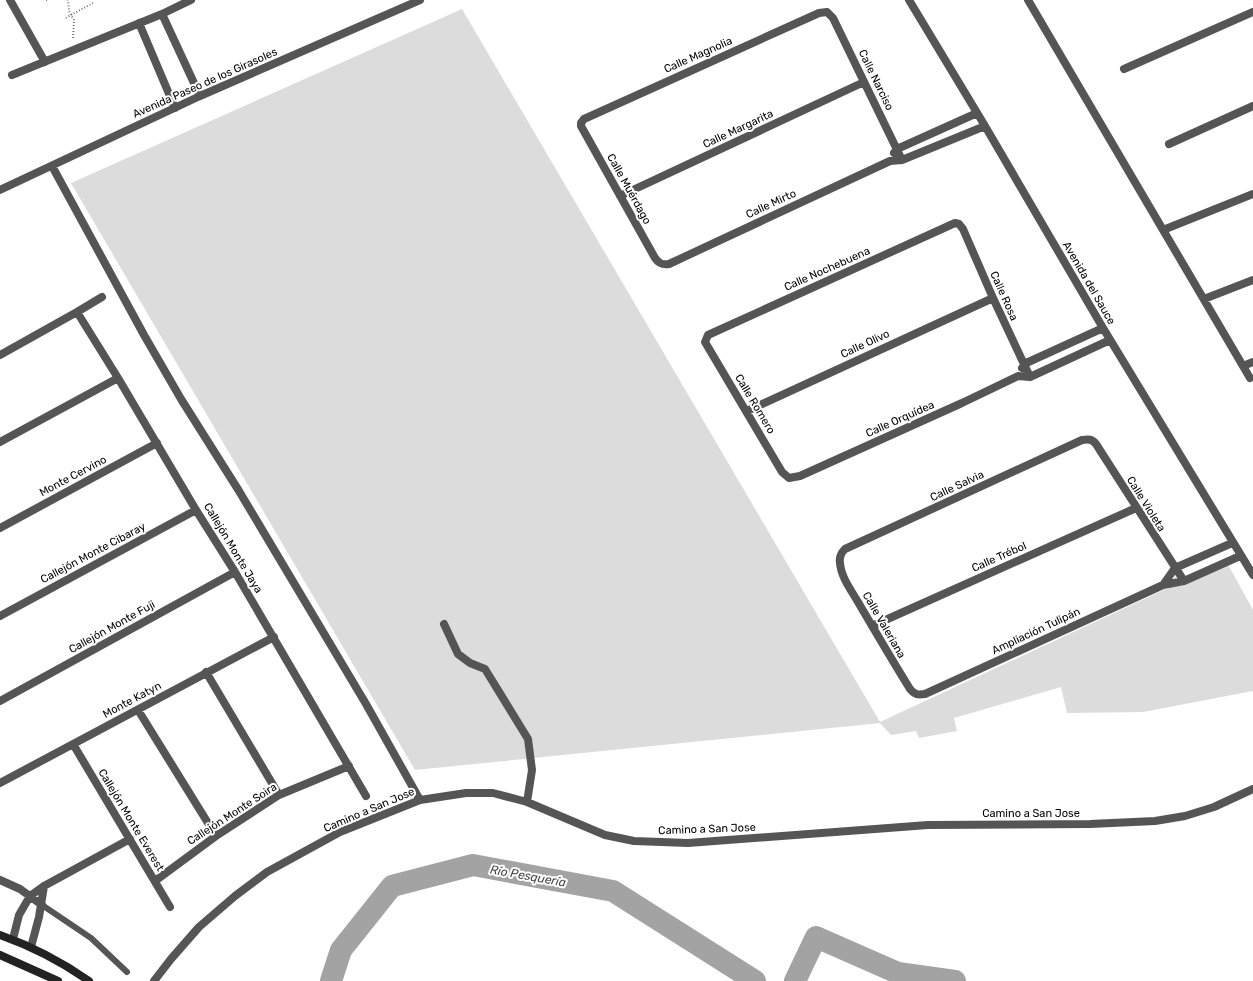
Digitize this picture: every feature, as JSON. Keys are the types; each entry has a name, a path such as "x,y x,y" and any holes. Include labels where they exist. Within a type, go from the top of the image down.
{"street":[{"path":"10,0 45,62"},
{"path":"12,75 139,24 191,0"},
{"name":"Avenida Paseo de los Girasoles","path":"0,190 200,96 420,0"},
{"name":"Avenida del Sauce","path":"909,0 985,126 1110,340 1232,543 1253,575"},
{"path":"1028,0 1250,378"},
{"name":"Calle Narciso","path":"827,12 833,18 902,160"},
{"name":"Calle Magnolia","path":"581,123 584,119 819,13 827,12"},
{"path":"1124,69 1253,12"},
{"path":"162,14 200,96"},
{"path":"139,24 175,108"},
{"name":"Calle Margarita","path":"620,196 864,82"},
{"path":"1169,144 1253,106"},
{"path":"890,161 897,149 977,113"},
{"name":"Calle Muérdago","path":"581,123 581,126 655,258 661,264"},
{"name":"Calle Mirto","path":"661,264 669,264 890,161 902,160 985,126"},
{"path":"52,166 151,348 366,704 420,800"},
{"path":"1164,230 1253,194"},
{"name":"Calle Nochebuena","path":"705,339 711,334 955,223 959,224"},
{"name":"Calle Rosa","path":"959,224 963,229 1030,377"},
{"path":"1204,299 1253,280"},
{"path":"0,355 102,297"},
{"name":"Calle Olivo","path":"747,410 993,298"},
{"name":"Callejón Monte Jaya","path":"77,312 158,443 196,510 274,637 366,796"},
{"path":"1103,328 1024,364 1018,376 1030,377 1110,340"},
{"name":"Calle Romero","path":"705,339 706,345 747,410 782,472 789,478"},
{"path":"1243,366 1253,362"},
{"name":"Calle Orquídea","path":"789,478 800,476 1018,376"},
{"path":"0,442 118,378"},
{"name":"Calle Violeta","path":"1089,439 1096,444 1184,582"},
{"name":"Calle Salvia","path":"840,560 842,552 845,549 1082,440 1089,439"},
{"name":"Monte Cervino","path":"0,528 158,443"},
{"name":"Calle Trébol","path":"872,626 1136,508"},
{"name":"Callejón Monte Cibaray","path":"0,616 196,510"},
{"name":"Ampliación Tulipán","path":"1163,584 1175,568 1232,543"},
{"name":"Ampliación Tulipán","path":"918,695 925,694 1163,584 1184,582 1240,556"},
{"name":"Calle Valeriana","path":"840,560 846,581 913,694 918,695"},
{"name":"Callejón Monte Fuji","path":"0,701 235,572"},
{"path":"444,624 458,654 470,663 485,670 528,739 532,770 527,802"},
{"name":"Monte Katyn","path":"0,783 274,637"},
{"path":"206,672 279,795"},
{"path":"138,710 216,836"},
{"name":"Callejón Monte Everest","path":"73,744 170,907"},
{"name":"Callejón Monte Soira","path":"154,881 216,836 279,795 349,766"},
{"name":"Camino a San Jose","path":"154,981 198,927 267,872 340,832 420,800 466,792 493,793 527,802 605,835 634,841 688,843 928,825 1090,824 1155,821 1185,816 1214,807 1253,789"},
{"path":"13,939 19,915 30,896 44,886 130,839"},
{"path":"0,880 20,889 42,905"},
{"path":"31,947 42,905 44,886"},
{"path":"0,935 31,947 89,981"},
{"path":"0,955 58,981"}],"lane":[{"path":"42,905 91,938 127,972"}],"path":[{"path":"68,0 69,11 74,20 73,38"},
{"path":"66,18 93,3"}],"shaded area":[{"path":"462,9 880,722 1226,561 1253,610 1253,691 1143,712 1067,713 1061,687 954,718 957,731 919,738 916,731 891,735 880,723 415,770 71,183"}],"waterway":[{"name":"Río Pesquería","path":"331,981 341,950 392,886 473,865 613,891 755,981"},
{"name":"Río Pesquería","path":"795,981 816,937 898,973 955,981"}]}
